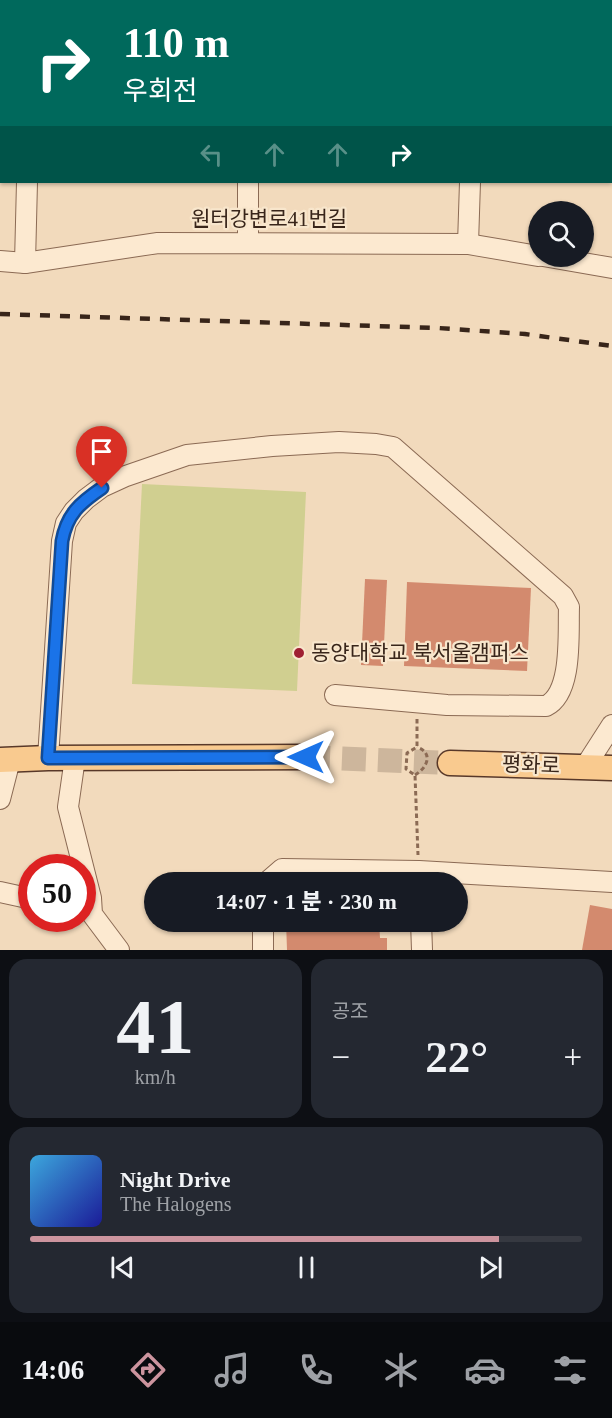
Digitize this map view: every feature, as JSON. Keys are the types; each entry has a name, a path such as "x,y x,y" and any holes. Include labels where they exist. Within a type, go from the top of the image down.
{"main road":[{"path":"5,760 306,757"},
{"name":"평화로","path":"450,763 612,768"}],"street":[{"path":"25,262 27,183"},
{"path":"248,183 248,243"},
{"path":"468,244 470,183"},
{"name":"원터강변로41번길","path":"0,261 25,262 158,243 468,244 528,254"},
{"name":"원터강변로41번길","path":"594,265 612,268"},
{"path":"48,758 62,541 66,523 86,499 102,488 187,455 339,442 393,447 563,596 569,607 564,686 553,703 546,706 417,702 335,695"},
{"path":"585,767 612,725"},
{"path":"75,758 68,807 80,854"},
{"path":"0,799 5,760"},
{"path":"279,872 282,869 341,872"},
{"path":"468,878 612,882"},
{"path":"0,892 18,896"},
{"path":"96,923 119,950"},
{"path":"263,932 263,950"},
{"path":"421,932 422,950"}],"path":[{"path":"417,702 417,747"},
{"path":"417,747 424,749 428,759 423,771 416,775 406,769 407,753 417,747"},
{"path":"416,775 419,872"}],"shaded area":[{"path":"142,484 306,492 297,691 132,684"}],"building":[{"path":"365,579 387,580 383,666 361,665"},
{"path":"407,582 531,588 527,671 404,666"},
{"path":"590,905 612,909 612,950 582,950"},
{"path":"286,932 380,932 380,938 387,938 387,950 287,950"}],"tunnel":[{"path":"306,757 450,763"}],"railway":[{"path":"0,314 438,328 525,334 612,346"}],"place":[{"name":"동양대학교 북서울캠퍼스","path":"299,653"}],"route":[{"path":"102,488 74,511 66,523 62,541 48,758 306,757"}]}
